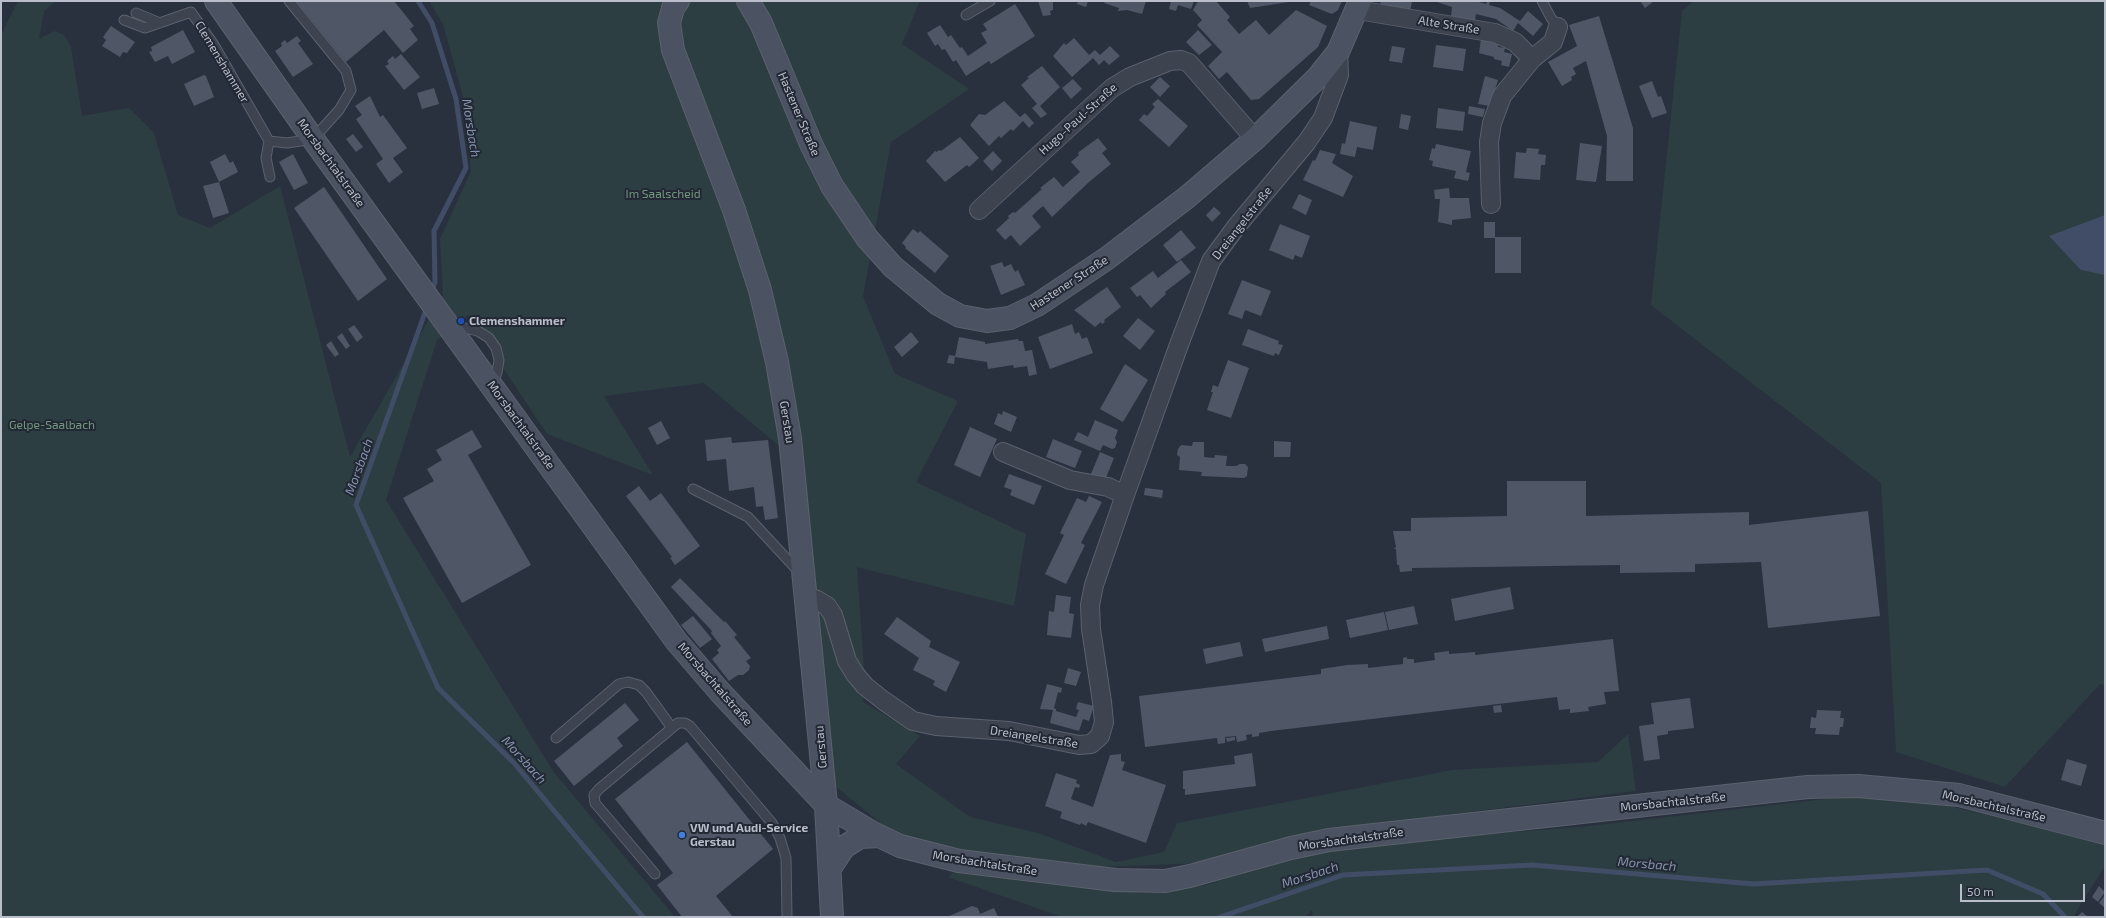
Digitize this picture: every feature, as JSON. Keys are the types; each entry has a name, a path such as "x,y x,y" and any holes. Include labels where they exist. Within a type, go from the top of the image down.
{"main road":[{"name":"Morsbachtalstraße","path":"216,1 313,139 677,642 720,692 826,805 879,836 915,850 959,861 1115,880 1165,881 1190,876 1291,848 1329,840 1808,787 1858,786 1959,795 2105,833"},
{"name":"Gerstau","path":"678,1 673,8 669,23 673,50 734,210 760,290 777,362 790,438 826,805 832,917"},
{"name":"Hastener Straße","path":"748,1 761,23 811,144 832,186 849,214 867,238 893,267 918,289 960,316 987,321 1010,318 1037,305 1136,237 1255,139 1318,77 1338,52 1359,5"},
{"path":"830,868 844,847 860,837 879,836"}],"street":[{"name":"Alte Straße","path":"1359,5 1495,33 1515,42 1532,58"},
{"path":"1491,204 1489,142 1492,123 1502,96 1532,58 1553,42 1558,27"},
{"name":"Dreiangelstraße","path":"805,587 817,600 827,606 833,614 847,661 855,674 870,690 912,720 936,726 1009,732 1079,745 1091,744 1100,736 1104,722 1090,629 1090,606 1094,585 1125,495 1185,327 1211,261 1236,227 1306,143 1323,118 1339,75 1338,52"},
{"name":"Hugo-Paul-Straße","path":"979,210 1112,88 1130,77 1170,61 1182,60 1189,63 1255,139"},
{"path":"1003,452 1070,480 1108,488 1125,495"}],"lane":[{"path":"270,177 266,158 269,141 287,143 313,139 339,110 350,90 346,71 289,1"},
{"path":"966,15 990,1"},
{"path":"1542,1 1551,18 1558,27"},
{"name":"Clemenshammer","path":"124,20 145,28 191,12 214,45 269,141"},
{"path":"136,13 160,23"},
{"path":"693,489 748,517 805,587"},
{"path":"556,738 619,684 628,682 640,685 672,728"},
{"path":"655,874 595,803 594,795 678,722 690,726 772,823 780,838 786,858 787,917"}],"green space":[{"name":"Im Saalscheid","path":"18,1 56,1 44,11 39,39 55,31 64,35 71,47 82,116 129,108 154,133 178,215 210,228 280,186 350,457 443,295 440,239 471,171 466,107 443,24 429,1 920,1 902,44 969,89 891,142 863,296 895,374 958,401 916,482 1026,534 1014,606 857,567 864,670 863,702 920,736 896,764 970,817 1038,833 1116,862 1164,852 1177,823 1452,770 1598,762 1628,734 1636,791 1311,832 1202,863 1098,867 983,856 898,837 835,786 817,635 790,455 704,383 604,396 653,475 547,434 468,315 437,340 386,500 553,771 675,917 1,917 1,35"},
{"path":"1694,1 2105,1 2105,686 2100,684 2005,787 1896,752 1881,483 1651,305 1682,11"},
{"path":"1843,797 1924,800 2105,843 2105,866 2073,917 1313,917 1312,910 1305,917 1062,917 948,877 957,869 1137,892 1160,893 1210,884 1307,852 1375,843 1580,827"}],"water":[{"path":"2105,215 2105,275 2081,270 2049,236"}],"building":[{"path":"296,1 394,1 414,26 410,29 418,40 403,53 384,30 346,62"},
{"path":"1038,1 1053,1 1053,10 1050,11 1051,15 1043,16"},
{"path":"1078,1 1088,1 1086,7 1077,4"},
{"path":"1105,1 1146,1 1142,14 1127,10 1118,11 1119,8 1104,3"},
{"path":"1171,1 1194,1 1191,9 1178,5 1176,11 1169,9"},
{"path":"1198,1 1216,1 1230,17 1227,20 1239,34 1256,20 1269,35 1296,10 1327,26 1318,47 1259,99 1251,100 1227,72 1219,79 1208,66 1222,52 1197,25 1202,20 1193,10"},
{"path":"1247,1 1289,1 1289,2 1250,8"},
{"path":"1311,1 1342,1 1338,10 1332,14 1309,5"},
{"path":"1381,1 1412,2 1410,11 1380,5"},
{"path":"1434,1 1476,1 1486,4 1487,1 1490,2 1489,5 1500,8 1520,21 1528,11 1543,24 1533,36 1518,23 1513,31 1496,19 1476,14 1475,21 1451,17 1452,7"},
{"path":"1640,1 1654,1 1645,8"},
{"path":"1015,4 1035,36 991,64 989,61 966,76 956,60 953,62 945,49 942,50 938,44 935,46 927,33 940,25 948,37 951,35 968,56 987,43 981,33 987,30 983,24"},
{"path":"1599,16 1633,128 1633,181 1606,181 1607,136 1586,61 1573,68 1576,74 1571,77 1572,80 1562,86 1548,62 1577,46 1569,25"},
{"path":"111,26 135,42 127,53 123,52 120,57 102,46 106,40 103,37"},
{"path":"183,30 195,52 172,64 168,56 155,62 149,52 152,51 151,47"},
{"path":"1198,30 1212,45 1199,55 1186,42"},
{"path":"297,36 301,41 298,43 313,64 293,77 275,51 282,46 281,43 285,40 287,43"},
{"path":"1074,38 1089,55 1095,50 1100,55 1110,46 1120,56 1109,65 1104,60 1099,65 1093,58 1072,77 1053,56 1064,43 1066,45"},
{"path":"1481,39 1498,44 1498,47 1505,48 1504,52 1512,54 1509,67 1501,65 1502,61 1494,59 1494,57 1479,53"},
{"path":"1436,45 1466,49 1463,71 1433,67"},
{"path":"1392,46 1405,48 1402,63 1389,61"},
{"path":"401,54 420,77 404,90 385,66 389,64 387,61 393,56 395,59"},
{"path":"1042,66 1060,87 1040,106 1047,114 1041,118 1032,108 1037,104 1021,85 1029,78 1027,77"},
{"path":"204,75 206,76 214,97 194,106 184,84"},
{"path":"1485,76 1498,80 1490,106 1478,104"},
{"path":"1160,77 1170,86 1160,97 1150,87"},
{"path":"1073,79 1082,89 1071,99 1062,88"},
{"path":"1652,81 1658,97 1661,96 1667,113 1652,118 1639,86"},
{"path":"434,88 439,104 422,109 417,93"},
{"path":"370,96 380,117 383,115 407,148 393,158 403,172 389,183 376,164 383,159 356,119 362,115 355,106"},
{"path":"1158,99 1188,126 1169,147 1139,120 1144,114 1147,116 1155,107 1152,104"},
{"path":"1004,101 1020,117 1025,113 1034,123 1029,128 1023,121 1013,131 1011,129 1001,138 999,136 989,146 970,125 979,114 985,115"},
{"path":"1469,106 1485,109 1483,117 1468,114"},
{"path":"1438,108 1465,112 1463,131 1436,128"},
{"path":"1401,114 1411,116 1408,130 1399,128"},
{"path":"1350,121 1377,127 1373,150 1357,147 1355,157 1340,154 1342,143 1345,144"},
{"path":"353,134 363,147 356,152 346,139"},
{"path":"960,137 979,158 969,167 967,165 945,182 926,161 935,151 941,151"},
{"path":"1098,138 1107,149 1102,153 1111,164 1089,182 1052,217 1043,206 1037,211 1032,216 1041,227 1020,246 1011,235 1005,240 996,230 1009,218 1008,216 1013,212 1015,213 1042,189 1040,188 1054,177 1063,187 1080,172 1071,162 1079,155 1078,153 1080,151"},
{"path":"1580,143 1602,146 1596,182 1576,180"},
{"path":"1436,144 1471,151 1466,172 1470,173 1468,181 1454,178 1456,171 1432,166 1433,161 1429,160 1432,148 1435,149"},
{"path":"1527,148 1539,149 1538,154 1546,155 1545,165 1541,165 1540,180 1514,178 1516,152 1526,153"},
{"path":"1320,150 1336,154 1332,163 1353,176 1343,197 1303,180"},
{"path":"993,151 1002,161 992,171 983,161"},
{"path":"225,154 230,163 233,161 238,172 219,182 210,162"},
{"path":"293,154 308,183 294,190 279,162"},
{"path":"219,182 229,213 213,218 203,186"},
{"path":"324,187 387,279 358,301 294,208"},
{"path":"1449,188 1450,198 1469,198 1471,218 1452,220 1452,225 1438,222 1440,199 1435,199 1434,190"},
{"path":"1299,194 1312,200 1306,215 1292,208"},
{"path":"1214,207 1221,213 1212,222 1206,215"},
{"path":"1484,222 1495,222 1495,237 1521,237 1521,273 1495,273 1495,238 1484,238"},
{"path":"1280,224 1310,236 1302,258 1295,255 1293,260 1269,250"},
{"path":"913,229 918,233 920,231 949,256 935,273 905,248 906,247 902,243"},
{"path":"1181,230 1196,248 1177,262 1163,245"},
{"path":"1181,260 1191,272 1165,292 1166,294 1151,308 1140,295 1137,297 1130,288 1153,271 1158,278"},
{"path":"1002,262 1004,267 1011,264 1015,272 1018,270 1025,285 1001,295 990,266"},
{"path":"1242,280 1271,291 1261,316 1245,310 1242,319 1228,314"},
{"path":"1107,287 1121,307 1104,320 1105,322 1102,324 1101,322 1095,327 1074,310"},
{"path":"1138,318 1155,331 1140,350 1123,336"},
{"path":"1072,324 1075,334 1079,332 1082,339 1087,337 1093,353 1050,369 1038,337"},
{"path":"354,325 363,337 357,342 348,329"},
{"path":"1248,329 1279,341 1278,344 1283,345 1279,355 1275,353 1274,356 1242,345"},
{"path":"911,332 919,342 902,357 894,347"},
{"path":"342,333 350,346 346,349 337,337"},
{"path":"959,337 985,342 985,344 1018,339 1019,341 1023,341 1025,351 1032,350 1037,374 1029,376 1027,366 1014,368 1013,365 988,369 987,362 955,357"},
{"path":"331,341 339,354 335,357 326,345"},
{"path":"949,355 955,356 954,364 947,363"},
{"path":"1228,360 1249,368 1231,418 1207,410 1213,392 1211,392 1213,385 1218,387"},
{"path":"1125,364 1148,380 1123,422 1100,409"},
{"path":"1003,411 1017,417 1011,432 994,424 998,413 1002,415"},
{"path":"1095,420 1118,430 1115,438 1117,442 1115,448 1112,449 1103,445 1100,451 1074,440 1078,432 1088,437"},
{"path":"661,421 670,438 657,445 648,428"},
{"path":"970,427 997,439 980,477 954,465"},
{"path":"472,430 482,447 468,455 531,565 462,603 403,498 434,481 427,469 442,460 436,450"},
{"path":"731,437 732,443 768,440 778,518 765,520 763,506 756,507 754,487 729,491 726,459 707,461 705,440"},
{"path":"1053,439 1082,451 1075,468 1046,457"},
{"path":"1274,441 1291,442 1290,457 1274,457"},
{"path":"1193,442 1204,442 1204,457 1214,458 1215,455 1227,456 1226,466 1245,464 1248,467 1247,476 1244,478 1201,476 1202,472 1179,470 1180,457 1177,455 1178,449 1181,445 1192,446"},
{"path":"1100,452 1114,458 1105,480 1091,474"},
{"path":"1009,474 1042,486 1034,505 1010,495 1012,490 1004,487"},
{"path":"1507,481 1586,481 1586,516 1749,512 1749,525 1868,511 1880,616 1768,628 1761,562 1695,564 1695,572 1620,573 1620,565 1412,568 1412,571 1400,572 1399,565 1397,565 1396,549 1394,549 1396,547 1393,531 1411,531 1411,518 1507,516"},
{"path":"639,486 650,501 661,493 700,546 675,565 670,558 672,557 626,496"},
{"path":"1145,488 1163,490 1162,498 1144,495"},
{"path":"1089,496 1102,502 1081,543 1085,545 1066,584 1045,574 1064,535 1060,533 1077,498 1086,502"},
{"path":"680,578 724,622 725,621 737,635 734,637 751,658 746,661 750,666 749,670 743,675 738,675 729,681 712,659 719,653 717,650 721,646 711,633 712,631 671,587"},
{"path":"1510,587 1514,609 1455,621 1451,599"},
{"path":"1056,595 1071,597 1069,613 1074,614 1071,638 1047,635 1049,611 1054,612"},
{"path":"1414,606 1418,624 1389,630 1385,612"},
{"path":"1384,612 1388,630 1350,638 1346,620"},
{"path":"693,616 712,639 700,648 681,625"},
{"path":"897,617 931,641 929,647 960,662 946,692 933,685 935,681 913,670 919,658 884,634"},
{"path":"1327,626 1329,639 1265,652 1262,639"},
{"path":"1613,639 1619,691 1604,692 1606,704 1588,707 1589,711 1570,713 1570,709 1559,710 1557,697 1271,731 1259,733 1259,736 1252,737 1252,734 1246,735 1247,740 1237,742 1236,736 1225,737 1225,743 1218,744 1217,738 1145,747 1139,696 1321,674 1321,669 1347,665 1368,664 1368,668 1403,664 1403,658 1407,657 1407,659 1414,659 1414,663 1435,660 1434,653 1449,651 1449,654 1475,652 1475,655"},
{"path":"1240,642 1243,656 1206,664 1203,649"},
{"path":"1068,668 1081,672 1076,686 1064,683"},
{"path":"1047,684 1062,688 1061,693 1058,692 1054,708 1056,711 1076,717 1079,710 1076,709 1078,702 1094,706 1089,721 1083,719 1079,731 1050,723 1053,710 1040,709"},
{"path":"1690,698 1694,728 1668,731 1668,734 1657,736 1660,759 1644,761 1639,726 1654,724 1651,703"},
{"path":"625,703 639,720 617,738 623,746 574,786 554,761"},
{"path":"1501,705 1502,712 1494,713 1493,706"},
{"path":"1817,710 1841,711 1840,718 1844,718 1843,727 1840,727 1839,735 1815,734 1816,728 1810,728 1811,717 1816,718"},
{"path":"1235,737 1235,740 1227,742 1226,738"},
{"name":"VW und Audi-Service Gerstau","path":"687,742 773,849 716,896 733,917 682,917 657,885 673,873 615,799"},
{"path":"1252,753 1256,786 1185,795 1185,789 1183,789 1183,771 1235,764 1234,756"},
{"path":"1121,754 1121,761 1125,762 1122,770 1166,785 1146,843 1088,822 1086,826 1081,823 1080,825 1060,818 1062,812 1045,806 1056,773 1077,780 1076,783 1080,785 1079,788 1075,787 1071,799 1093,807 1110,755"},
{"path":"2067,759 2087,765 2081,786 2061,780"},
{"path":"2099,886 2105,892 2098,902 2092,897"},
{"path":"2105,895 2105,908 2099,903"},
{"path":"972,906 978,908 980,914 994,908 998,917 947,917"},
{"path":"2082,912 2088,917 2078,916"}],"waterway":[{"name":"Morsbach","path":"418,1 432,23 456,99 466,168 434,231 435,282 432,291"},
{"name":"Morsbach","path":"427,307 356,505 438,688 514,763 643,917"},
{"name":"Morsbach","path":"1220,917 1343,875 1532,865 1754,884 1987,870 2043,894 2065,917"}],"place":[{"name":"Clemenshammer","path":"461,321"},
{"name":"VW und Audi-Service Gerstau","path":"682,835"}],"park label":[{"name":"Gelpe-Saalbach","path":"52,425"}]}
